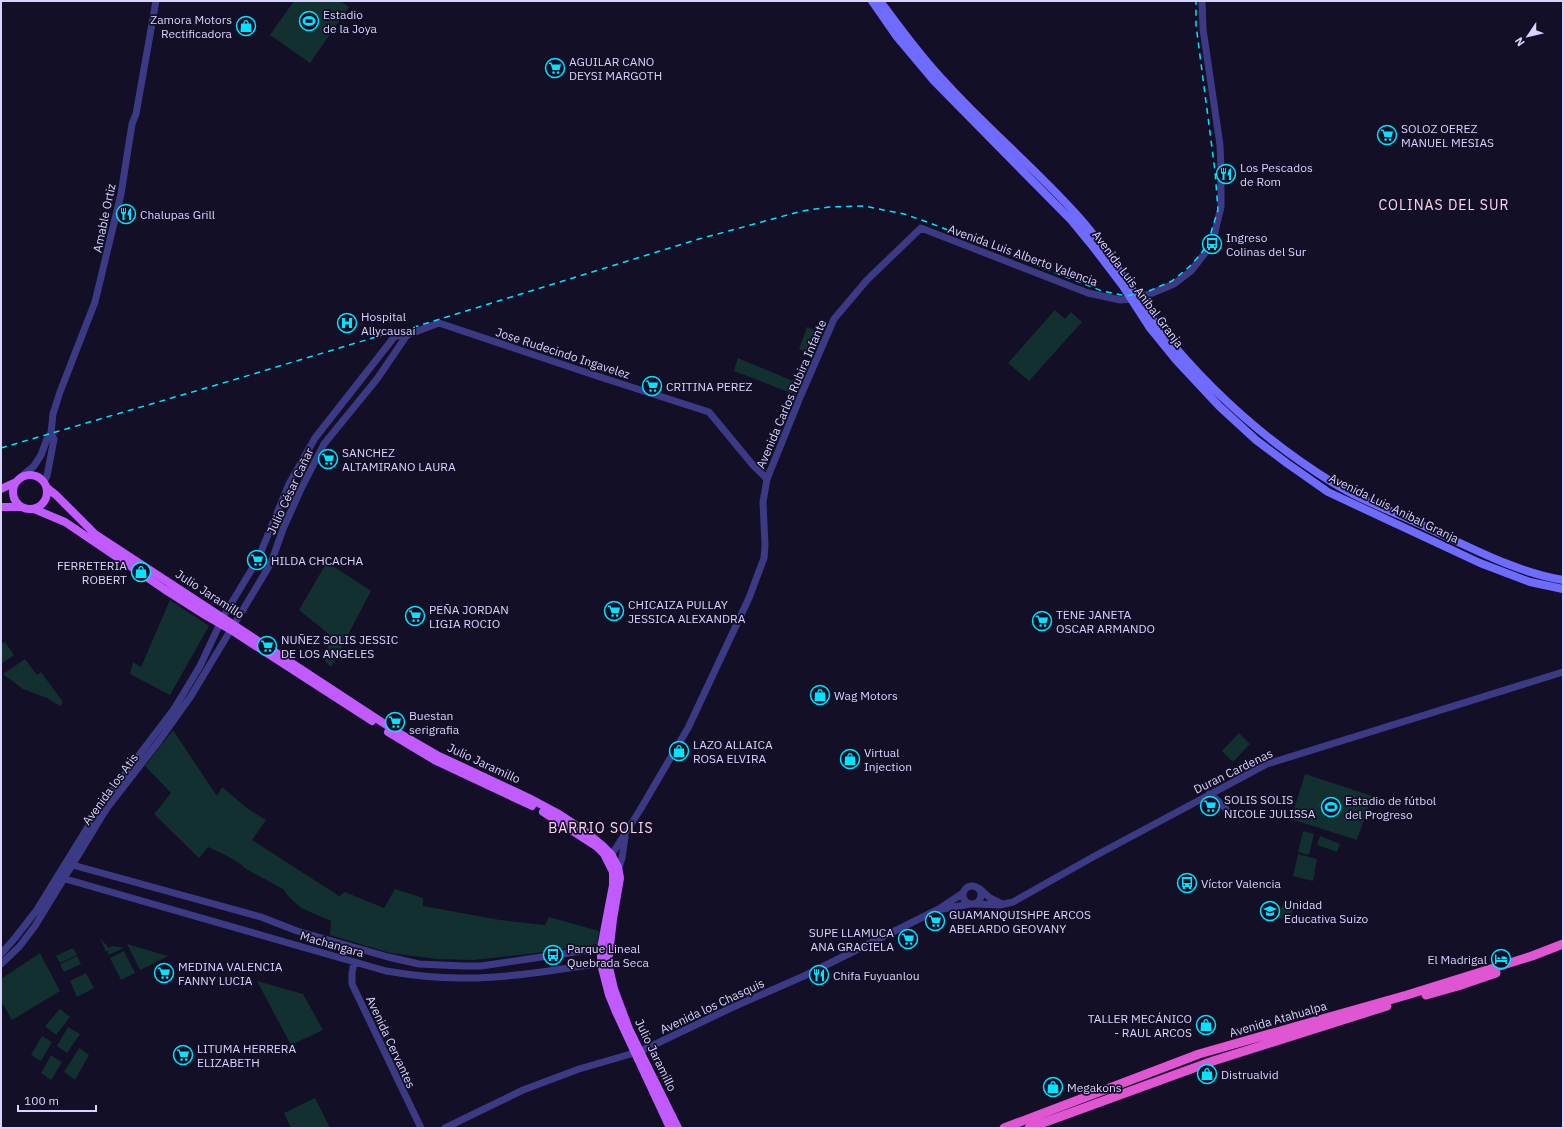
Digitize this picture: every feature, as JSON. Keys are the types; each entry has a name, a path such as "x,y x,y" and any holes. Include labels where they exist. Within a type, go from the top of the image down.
{"highway":[{"name":"Avenida Atahualpa","path":"1004,1128 1199,1054 1414,993 1532,956 1563,944"},
{"name":"Avenida Atahualpa","path":"1029,1128 1213,1061 1363,1015 1400,1002 1458,986 1563,949"}],"main road":[{"name":"Avenida Luis Anibal Granja","path":"872,1 897,37 934,81 1071,220 1161,329 1226,400 1261,432 1336,485 1486,554 1534,574 1563,580"},
{"name":"Avenida Luis Anibal Granja","path":"880,1 943,81 1076,214 1100,243 1134,298 1150,328 1176,360 1218,406 1256,440 1328,492 1480,563 1530,582 1563,589"},
{"name":"Julio Jaramillo","path":"19,479 35,475 95,534 419,752 549,815 598,847 610,857 616,871 605,947 605,963 609,995 637,1052 678,1128"},
{"path":"3,489 19,479"},
{"path":"19,479 13,492 16,503 21,507"},
{"path":"34,509 45,501 47,495 46,485"},
{"name":"Julio Jaramillo","path":"1,507 21,507 34,509 65,522 205,616 222,620"},
{"name":"Julio Jaramillo","path":"637,1052 670,1128"}],"street":[{"name":"Amable Ortiz","path":"19,479 34,466 51,433 56,406 95,302 121,194 132,124 136,114 156,1"},
{"name":"Avenida Luis Alberto Valencia","path":"921,228 1088,293 1120,300 1150,294 1174,284 1191,271 1212,244 1221,208 1219,138 1203,29 1202,1"},
{"name":"Avenida Carlos Rubira Infante","path":"610,857 626,834 691,721 749,598 764,558 765,546 763,502 767,479 834,319 867,280 921,228"},
{"name":"Jose Rudecindo Ingavelez","path":"395,336 407,335 439,322 597,376 709,412 752,464 767,479"},
{"name":"Julio César Cañar","path":"233,627 271,563 283,529 324,444 377,379 407,335"},
{"name":"Julio César Cañar","path":"222,620 258,560 289,484 315,438 395,336"},
{"name":"Amable Ortiz","path":"46,485 54,439 51,433"},
{"name":"Avenida los Atis","path":"1,964 19,947 35,926 102,804 177,703 200,666 222,620"},
{"name":"Avenida los Atis","path":"69,864 107,808 160,741 191,696 233,627"},
{"name":"Duran Cardenas","path":"1004,905 1014,902 1092,857 1267,764 1563,672"},
{"path":"1209,794 1226,809"},
{"name":"Avenida Carlos Rubira Infante","path":"616,871 625,844 626,834"},
{"name":"Machangara","path":"69,864 261,917 297,931 339,944 419,964 481,966 605,947"},
{"name":"Avenida los Atis","path":"1,954 16,938 61,878"},
{"name":"Machangara","path":"61,878 386,971 408,975 459,978 536,972 605,963"},
{"path":"980,888 982,892 981,899 973,904 966,901 963,893 970,885 980,888 990,898 1004,905"},
{"name":"Avenida los Chasquis","path":"445,1128 523,1090 579,1069 637,1052 804,976 939,909 963,893"},
{"name":"Avenida los Chasquis","path":"939,909 973,904 1004,905"},
{"name":"Avenida Cervantes","path":"354,962 352,984 422,1128"}],"green space":[{"name":"Estadio de la Joya","path":"294,1 340,1 349,7 310,63 270,35"},
{"path":"1055,310 1065,319 1071,312 1082,322 1029,381 1008,363"},
{"path":"807,327 821,333 812,355 799,349"},
{"path":"738,358 800,384 796,395 734,371"},
{"path":"327,562 371,591 331,667 325,661 330,635 299,610"},
{"path":"170,600 209,626 170,695 130,674 133,662 141,667"},
{"path":"5,642 14,655 1,664 2,643"},
{"path":"25,659 37,675 41,672 63,702 60,706 47,698 23,689 3,674"},
{"path":"173,730 217,796 222,787 248,809 266,820 252,840 339,896 345,892 384,908 395,889 423,898 423,906 500,920 545,925 549,917 599,931 597,944 529,954 473,960 437,959 390,953 330,935 331,921 301,908 283,889 246,869 238,862 223,854 208,847 199,858 154,814 171,793 145,766"},
{"path":"1239,733 1250,744 1233,762 1222,751"},
{"name":"Estadio de fútbol del Progreso","path":"1305,774 1372,796 1357,840 1291,819"},
{"path":"1303,831 1314,834 1309,855 1298,852"},
{"path":"1320,836 1340,844 1337,852 1317,845"},
{"path":"1298,854 1317,859 1315,870 1312,870 1315,871 1313,881 1293,876"},
{"path":"1285,899 1295,904 1288,922 1277,917"},
{"path":"100,938 109,948 112,946 124,948 108,955 108,950 106,952"},
{"path":"127,944 168,956 140,970"},
{"path":"73,948 77,955 60,963 56,956"},
{"path":"124,951 135,973 121,980 110,958"},
{"path":"40,953 60,991 12,1020 1,1001 1,979"},
{"path":"77,956 81,964 64,972 60,964"},
{"path":"86,973 94,988 77,997 70,981"},
{"path":"257,981 303,994 323,1030 291,1045"},
{"path":"60,1009 70,1017 56,1035 45,1026"},
{"path":"68,1027 80,1034 67,1053 57,1046"},
{"path":"42,1036 52,1042 41,1061 31,1055"},
{"path":"79,1048 89,1055 75,1080 64,1072"},
{"path":"51,1055 62,1062 51,1080 41,1073"},
{"path":"315,1098 330,1128 291,1128 284,1113"}],"railway":[{"path":"1,448 399,330 411,328 699,239 802,211 829,207 864,206 904,214 1102,291 1127,296 1149,291 1172,281 1189,267 1201,254 1208,242 1218,210 1215,171 1196,25 1196,1"}],"place":[{"name":"Estadio de la Joya","path":"309,21"},
{"name":"Zamora Motors Rectificadora","path":"246,26"},
{"name":"AGUILAR CANO DEYSI MARGOTH","path":"555,68"},
{"name":"SOLOZ OEREZ MANUEL MESIAS","path":"1387,135"},
{"name":"Los Pescados de Rom","path":"1226,174"},
{"name":"Chalupas Grill","path":"126,214"},
{"name":"Ingreso Colinas del Sur","path":"1212,244"},
{"name":"Hospital Allycausai","path":"347,323"},
{"name":"CRITINA PEREZ","path":"652,386"},
{"name":"SANCHEZ ALTAMIRANO LAURA","path":"328,459"},
{"name":"HILDA CHCACHA","path":"257,560"},
{"name":"FERRETERIA ROBERT","path":"141,572"},
{"name":"CHICAIZA PULLAY JESSICA ALEXANDRA","path":"614,611"},
{"name":"PEÑA JORDAN LIGIA ROCIO","path":"415,616"},
{"name":"TENE JANETA OSCAR ARMANDO","path":"1042,621"},
{"name":"NUÑEZ SOLIS JESSIC DE LOS ANGELES","path":"267,646"},
{"name":"Wag Motors","path":"820,695"},
{"name":"Buestan serigrafia","path":"395,722"},
{"name":"LAZO ALLAICA ROSA ELVIRA","path":"679,751"},
{"name":"Virtual Injection","path":"850,759"},
{"name":"SOLIS SOLIS NICOLE JULISSA","path":"1210,806"},
{"name":"Estadio de fútbol del Progreso","path":"1331,807"},
{"name":"Víctor Valencia","path":"1187,883"},
{"name":"Unidad Educativa Suizo","path":"1270,911"},
{"name":"GUAMANQUISHPE ARCOS ABELARDO GEOVANY","path":"935,921"},
{"name":"SUPE LLAMUCA ANA GRACIELA","path":"908,939"},
{"name":"Parque Lineal Quebrada Seca","path":"553,955"},
{"name":"El Madrigal","path":"1501,959"},
{"name":"MEDINA VALENCIA FANNY LUCIA","path":"164,973"},
{"name":"Chifa Fuyuanlou","path":"819,975"},
{"name":"TALLER MECÁNICO - RAUL ARCOS","path":"1206,1025"},
{"name":"LITUMA HERRERA ELIZABETH","path":"183,1055"},
{"name":"Distrualvid","path":"1207,1074"},
{"name":"Megakons","path":"1053,1087"}],"district":[{"name":"COLINAS DEL SUR","path":"1444,205"},
{"name":"BARRIO SOLIS","path":"601,828"}]}
